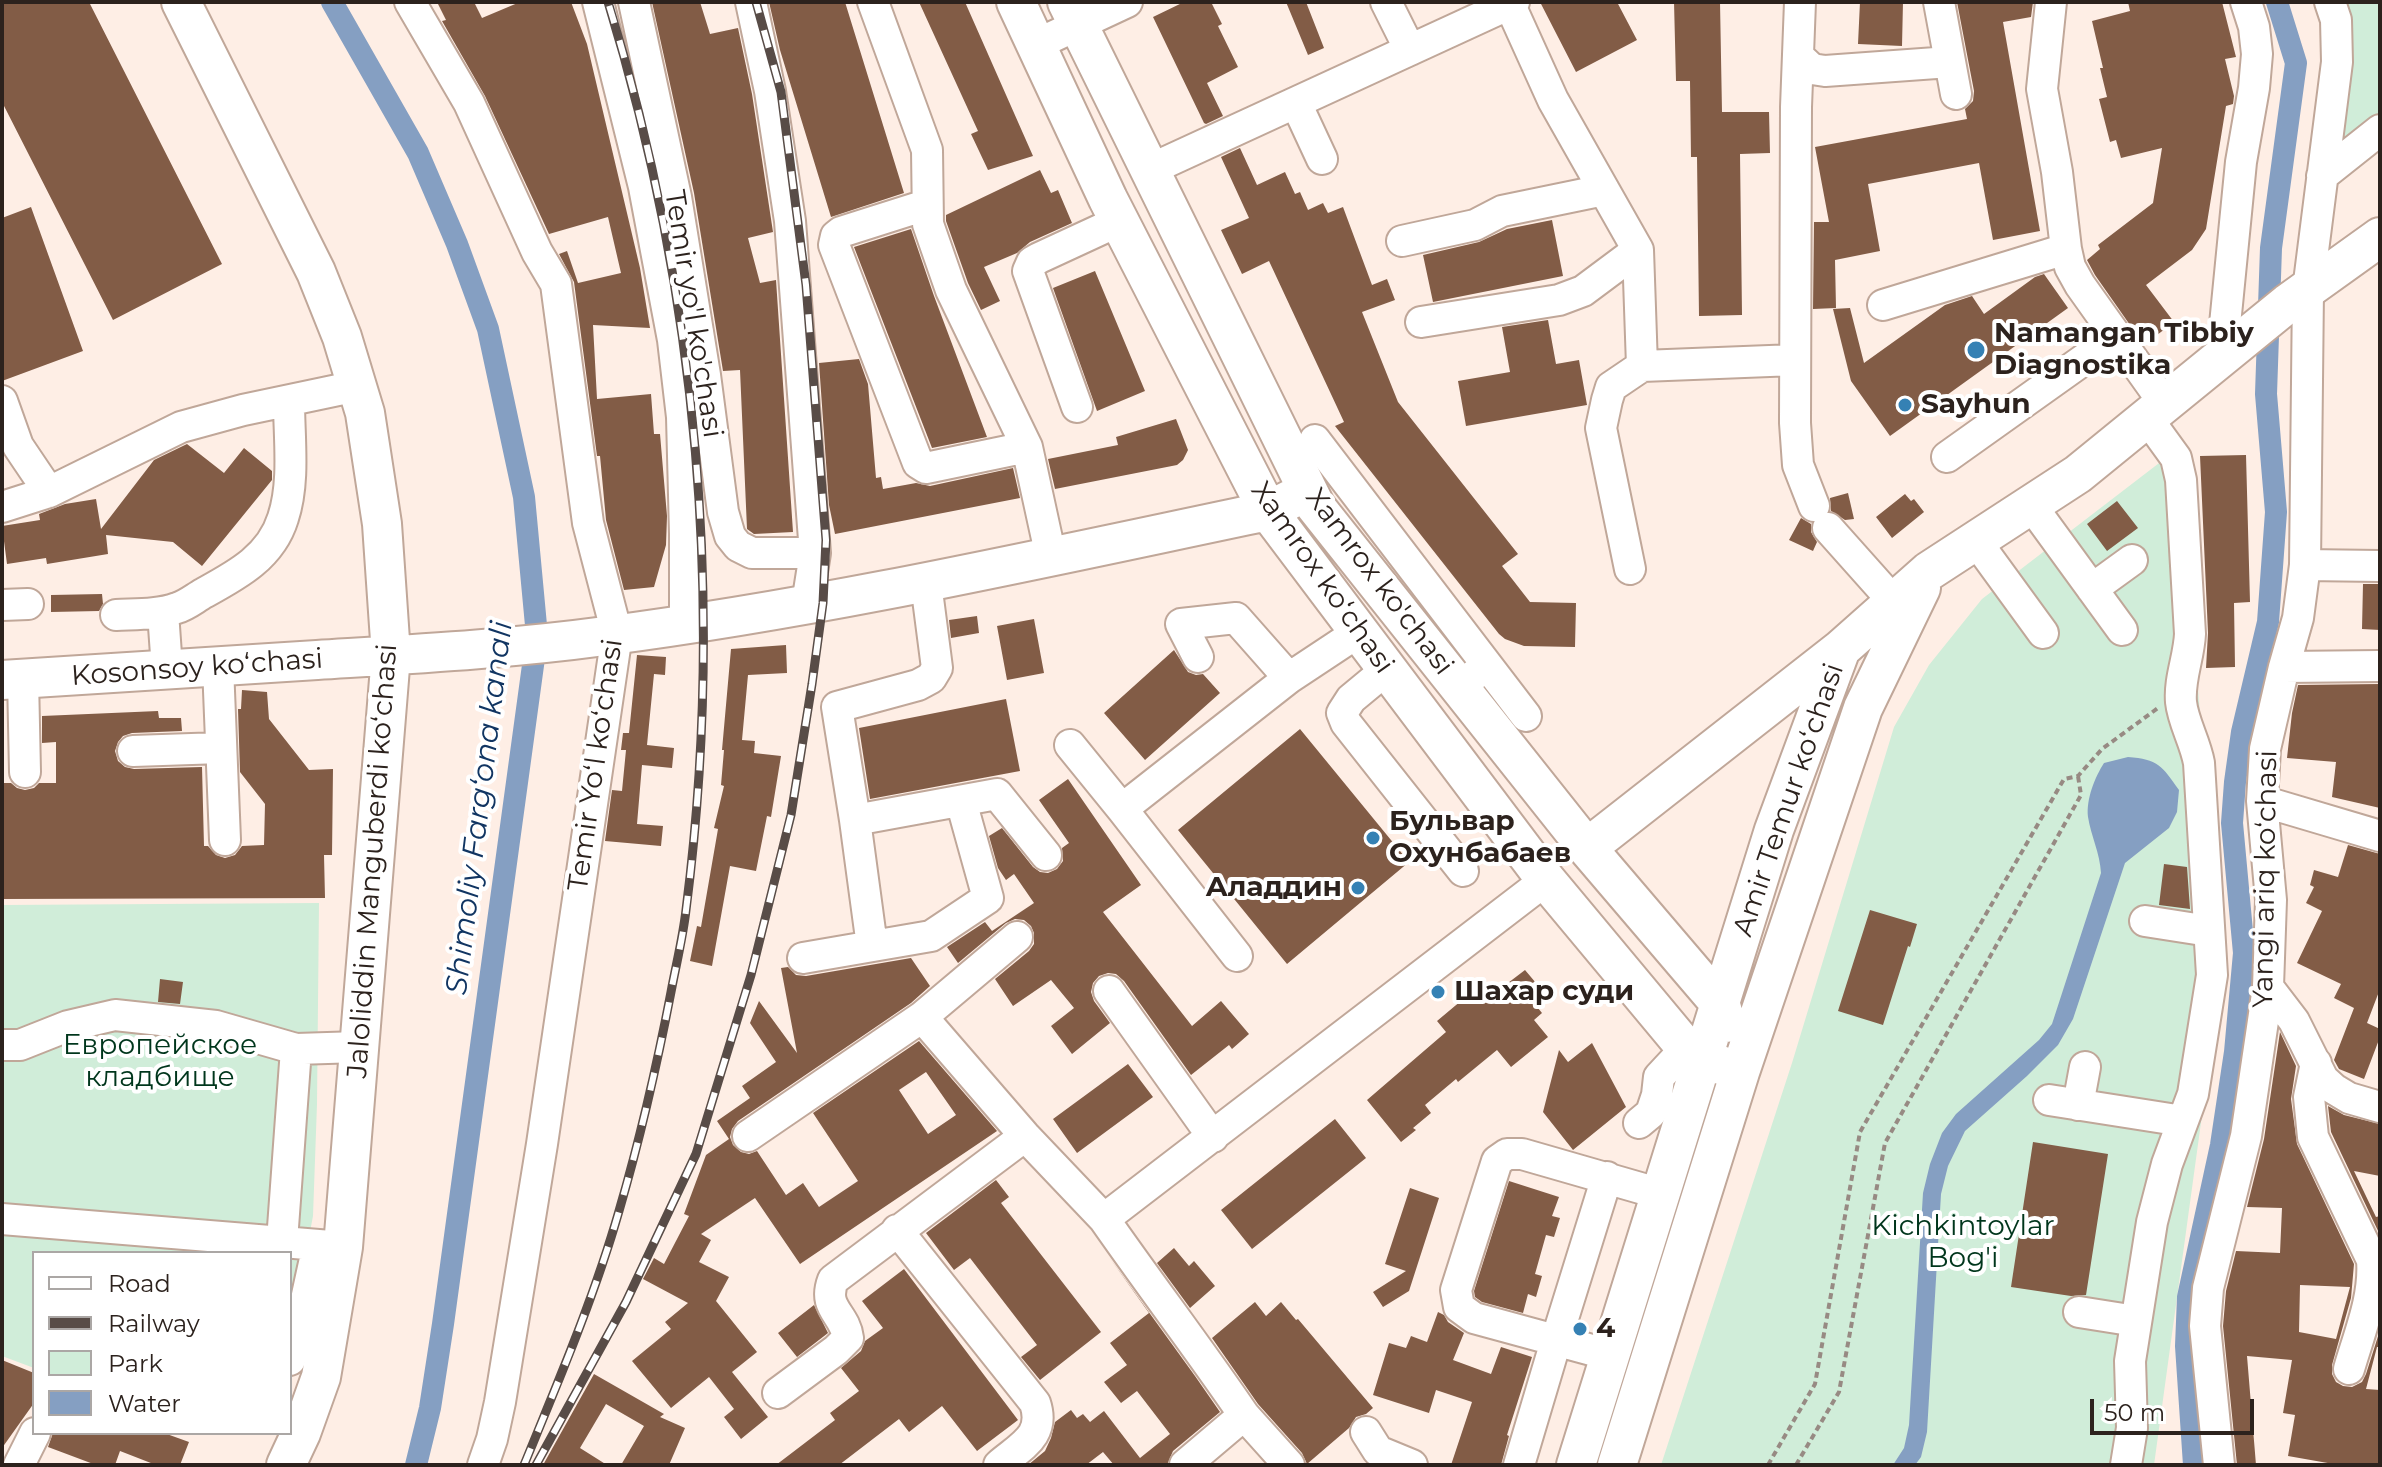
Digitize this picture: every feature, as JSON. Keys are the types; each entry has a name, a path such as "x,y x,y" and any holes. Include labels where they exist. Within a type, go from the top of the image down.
{"main road":[{"name":"Jaloliddin Manguberdi koʻchasi","path":"181,2 316,272 342,337 365,413 382,524 391,655 359,1047 330,1246 321,1377 286,1465"},
{"name":"Xamrox koʻchasi","path":"1016,2 1119,221 1268,511 1546,880 1695,1054"},
{"name":"Xamrox ko'chasi","path":"1072,14 1316,507 1473,676 1587,848 1721,1005 1740,1072"},
{"path":"1929,571 2078,474 2231,348 2380,237"},
{"name":"Kosonsoy koʻchasi","path":"12,679 468,650 685,625 926,583 1268,511 1307,491"},
{"name":"Amir Temur koʻchasi","path":"1576,1465 1661,1194 1695,1054 1721,1005 1774,830 1841,649 1929,571"},
{"name":"Amir Temur koʻchasi","path":"1617,1465 1740,1072 1863,708 1929,571"},
{"path":"1587,848 1841,649"},
{"path":"1695,1054 1740,1072"}],"street":[{"name":"Temir Yoʻl koʻchasi","path":"410,2 469,103 537,252 556,284 588,523 612,635 542,1144 500,1402 483,1465"},
{"path":"598,2 644,187 673,340 682,417 685,625"},
{"name":"Temir yo'l ko'chasi","path":"634,2 676,197 705,375 723,512 730,536 738,546 752,553 815,553"},
{"path":"751,2 770,91 790,221 815,553 807,604"},
{"path":"873,2 927,150 928,224 951,290 1027,447 1051,557"},
{"path":"1035,45 1072,14 1127,2"},
{"path":"1386,2 1410,50"},
{"path":"1800,2 1795,360 1798,465 1821,517 1894,602"},
{"path":"1939,2 1956,94"},
{"path":"2051,2 2042,89 2070,267 2117,336 2155,410 2176,458 2181,480 2190,634 2181,679 2181,706 2199,763 2212,975 2193,1094 2167,1164 2152,1222 2130,1361 2132,1428 2126,1465"},
{"path":"2231,348 2241,162 2257,54 2254,27 2246,2"},
{"name":"Yangi ariq ko‘chasi","path":"2219,1465 2205,1326 2208,1288 2246,1136 2268,987 2271,900 2262,801 2265,749 2298,618 2305,565 2298,296 2322,176 2337,62 2336,20 2330,2"},
{"path":"1149,170 1512,3 1553,100 1638,250 1642,366"},
{"path":"1798,56 1812,69 1825,71 1950,62"},
{"path":"1296,103 1322,159"},
{"path":"2322,176 2380,130"},
{"path":"1402,241 1475,225 1502,211 1604,190"},
{"path":"926,205 841,232 836,236 834,245 918,463 926,468 1027,447"},
{"path":"1077,407 1028,271 1032,262 1039,258 1119,221"},
{"path":"1883,305 2066,249"},
{"path":"1421,322 1559,300 1583,291 1638,250"},
{"path":"1947,457 2117,336"},
{"path":"1630,569 1601,428 1611,387 1642,366 1795,360"},
{"path":"2,507 49,492 181,427 357,386"},
{"path":"2,401 18,446 49,492"},
{"path":"116,615 179,608 231,580 253,564 274,539 283,518 289,486 289,401"},
{"path":"1315,440 1473,676 1526,716"},
{"path":"2031,505 2122,630"},
{"path":"1976,541 2043,633"},
{"path":"2092,589 2132,560"},
{"path":"2305,565 2380,566"},
{"path":"872,946 837,707 918,685 931,678 937,668 926,583"},
{"path":"163,612 167,669"},
{"path":"1198,657 1181,624 1236,618 1289,678"},
{"path":"1122,809 1289,678 1360,631"},
{"path":"218,666 225,840"},
{"path":"2284,667 2380,666"},
{"path":"1386,670 1351,699 1342,713 1346,723 1463,871"},
{"path":"12,679 25,772"},
{"path":"1070,745 1237,956"},
{"path":"133,751 221,748"},
{"path":"855,820 997,794 1046,855"},
{"path":"803,958 931,936 988,898 961,801"},
{"path":"2262,801 2380,836"},
{"path":"1104,1219 1546,880"},
{"path":"2145,921 2209,931"},
{"path":"748,1136 922,1017 1017,937"},
{"path":"2268,987 2294,1021 2323,1079 2349,1098 2380,1107"},
{"path":"1109,991 1207,1142"},
{"path":"2,1045 20,1045 68,1026 115,1015 216,1026 296,1049 359,1047"},
{"path":"922,1017 1025,1136 1104,1219 1244,1415 1288,1465"},
{"path":"1127,1048 1207,1142"},
{"path":"282,1241 296,1049"},
{"path":"1639,1123 1651,1113 1659,1077 1695,1054"},
{"path":"2316,1063 2309,1097 2313,1137 2372,1260 2368,1303 2349,1369"},
{"path":"2085,1067 2064,1102 2183,1121"},
{"path":"778,1393 848,1338 847,1330 830,1304 829,1291 833,1280 1025,1136"},
{"path":"1610,1355 1474,1318 1459,1307 1456,1290 1497,1161 1507,1154 1522,1154 1661,1194"},
{"path":"1519,1465 1607,1177"},
{"path":"2,1219 330,1246 292,1353"},
{"path":"897,1230 1035,1403 1039,1415 1035,1434 999,1465"},
{"path":"2079,1312 2136,1321"},
{"path":"1185,1465 1244,1415"},
{"path":"1366,1432 1378,1451 1412,1465"},
{"path":"19,1465 34,1435"}],"path":[{"path":"1768,1465 1815,1384 1860,1132 2064,779 2078,776 2102,749 2181,690"},
{"path":"1796,1465 1839,1392 1885,1143 2081,795 2078,776"}],"green space":[{"path":"2338,2 2380,2 2380,151 2335,187"},
{"name":"Kichkintoylar Bog'i","path":"2180,447 2220,984 2154,1465 1661,1465 1792,1063 1894,727 1929,665 1982,599"},
{"name":"Европейское кладбище","path":"319,903 313,1216 295,1311 292,1310 292,1251 32,1251 32,1367 2,1356 2,905"}],"water":[{"path":"2128,757 2153,762 2163,770 2179,790 2177,812 2169,828 2125,863 2073,1019 2058,1045 1965,1131 1948,1166 1941,1194 1927,1432 1921,1457 1915,1465 1893,1465 1904,1448 1909,1425 1923,1193 1930,1164 1942,1133 1956,1114 2039,1040 2052,1024 2101,873 2088,817 2094,781 2104,763"}],"building":[{"path":"2,2 89,2 222,264 113,320 2,102"},
{"path":"437,2 474,2 482,18 520,2 571,2 587,44 640,268 650,328 593,325 597,399 651,394 654,434 660,434 667,516 666,545 654,587 624,590 606,520 600,456 597,456 574,282 559,254 567,251 578,283 621,273 608,217 549,234 485,96 442,21 446,20"},
{"path":"652,2 700,2 710,34 738,28 752,94 773,232 748,238 760,283 776,280 793,532 754,534 747,529 740,370 723,371 694,193"},
{"path":"769,2 845,2 904,193 831,217 780,50"},
{"path":"919,2 965,2 1033,156 988,170 971,134 978,131"},
{"path":"1184,2 1211,2 1222,24 1218,26 1238,67 1207,83 1223,116 1206,124 1153,17"},
{"path":"1286,2 1306,2 1324,48 1308,55"},
{"path":"1540,2 1617,2 1637,40 1576,72"},
{"path":"1674,2 1720,2 1722,112 1769,112 1770,153 1740,154 1742,315 1699,316 1697,157 1691,157 1690,81 1676,81"},
{"path":"1860,2 1903,2 1902,46 1858,44"},
{"path":"1957,2 2033,2 2031,17 2003,22 2040,231 1993,240 1979,163 1868,184 1880,251 1835,260 1836,308 1813,309 1814,222 1829,222 1815,147 1967,119 1965,109 1973,101 1974,91"},
{"path":"2128,2 2222,2 2236,57 2225,59 2234,96 2233,104 2226,106 2206,229 2192,250 2146,285 2174,322 2144,345 2087,260 2100,249 2098,245 2153,203 2162,148 2121,158 2116,140 2110,142 2099,99 2107,97 2092,21 2130,11"},
{"path":"1240,148 1257,185 1285,172 1295,194 1300,192 1308,210 1323,203 1328,213 1343,207 1372,285 1387,279 1395,300 1362,312 1398,402 1518,554 1502,566 1530,602 1576,603 1575,647 1524,646 1499,634 1335,426 1344,422 1269,261 1242,274 1221,230 1249,218 1221,157"},
{"path":"1040,170 1051,193 1058,190 1072,223 984,267 1000,301 981,310 968,283 946,215"},
{"path":"31,207 83,351 2,381 2,218"},
{"path":"1552,220 1563,276 1433,302 1423,255 1479,242 1507,229"},
{"path":"911,229 987,437 932,448 854,247"},
{"path":"1095,271 1145,391 1097,411 1053,288"},
{"path":"2044,274 2068,308 1890,436 1851,381 1833,309 1850,308 1864,363 1945,305 1972,296 1984,314 2035,277"},
{"path":"1548,320 1556,364 1579,360 1587,405 1466,426 1458,381 1510,372 1502,327"},
{"path":"859,359 868,384 876,478 881,477 883,489 916,483 930,486 1013,468 1020,498 835,534 829,505 819,363"},
{"path":"1176,419 1188,450 1177,465 1055,489 1048,459 1118,445 1116,437"},
{"path":"187,444 224,473 244,448 272,471 272,480 202,566 173,542 106,535 108,554 47,564 46,558 7,564 2,526 40,520 39,514 65,504 96,499 101,529 154,460"},
{"path":"2246,455 2250,602 2234,603 2235,667 2206,668 2208,633 2200,456"},
{"path":"1848,493 1854,519 1845,520 1831,511 1830,498"},
{"path":"1905,494 1911,501 1914,499 1924,512 1892,538 1876,517"},
{"path":"2117,501 2138,528 2107,551 2087,524"},
{"path":"1801,518 1811,524 1811,532 1817,542 1813,551 1789,540"},
{"path":"2363,584 2380,584 2380,630 2362,629"},
{"path":"102,594 103,604 99,611 51,612 51,595"},
{"path":"977,616 979,633 951,638 949,620"},
{"path":"1034,619 1044,673 1007,680 997,626"},
{"path":"786,645 787,673 748,675 742,740 755,741 754,753 781,756 771,817 767,816 756,871 730,866 712,966 690,961 697,926 701,927 718,829 714,828 724,786 721,785 722,750 731,649"},
{"path":"1174,650 1188,672 1203,674 1220,693 1145,760 1104,713"},
{"path":"637,655 666,657 665,675 654,674 647,745 674,748 672,768 642,765 637,824 663,826 661,846 605,841 612,790 622,791 626,750 621,750 623,733 629,733"},
{"path":"2380,684 2380,808 2332,797 2336,762 2287,758 2298,685"},
{"path":"242,690 267,692 269,719 309,770 333,769 332,855 324,855 325,898 2,899 2,783 11,783 25,790 39,783 56,783 56,742 42,743 42,716 158,711 159,718 181,718 182,731 123,736 115,751 118,761 134,769 202,767 204,846 225,858 235,855 242,846 264,845 265,804 240,772 238,709 241,709"},
{"path":"1006,699 1020,771 870,799 859,728"},
{"path":"1300,729 1409,862 1287,964 1178,830"},
{"path":"1068,779 1141,885 1103,912 1192,1026 1221,1001 1249,1034 1232,1049 1229,1045 1191,1075 1116,974 1099,976 1091,992 1110,1023 1072,1054 1051,1026 1074,1008 1051,980 1013,1006 995,979 1034,944 1034,933 1024,920 1015,919 1006,923 958,963 947,947 985,922 992,931 1034,903 1014,874 1006,880 998,868 989,836 1002,828 1033,867 1048,873 1057,869 1063,861 1062,848 1069,843 1039,800"},
{"path":"2348,845 2380,854 2380,989 2367,1023 2380,1029 2380,1037 2364,1079 2339,1069 2334,1060 2354,1008 2334,998 2341,984 2297,963 2322,911 2306,903 2314,887 2310,885 2314,870 2338,877"},
{"path":"2164,864 2187,867 2190,909 2159,905"},
{"path":"1870,910 1917,924 1883,1025 1838,1011"},
{"path":"911,958 930,986 911,1003 738,1121 732,1129 730,1137 733,1145 749,1154 757,1151 786,1195 803,1183 819,1207 858,1181 813,1113 919,1041 997,1131 800,1264 755,1198 701,1234 711,1240 699,1262 729,1277 716,1301 757,1352 732,1372 768,1417 741,1439 724,1417 734,1409 709,1377 671,1408 632,1361 671,1329 665,1322 688,1303 643,1279 654,1258 664,1264 689,1216 684,1214 706,1155 729,1139 717,1121 750,1098 742,1086 776,1062 750,1023 759,1001 797,1053 781,968 788,967 796,975 806,976","holes":["926,1072 956,1115 928,1134 899,1090"]},
{"path":"1525,970 1536,983 1525,992 1542,1013 1534,1020 1548,1037 1511,1067 1497,1050 1458,1082 1456,1079 1425,1105 1431,1113 1401,1142 1367,1100 1446,1032 1437,1021 1474,990 1483,1002"},
{"path":"160,979 183,982 180,1004 158,1002"},
{"path":"2280,1032 2296,1066 2291,1099 2297,1144 2354,1264 2351,1298 2332,1365 2336,1382 2352,1387 2362,1382 2380,1330 2380,1347 2377,1347 2366,1389 2380,1390 2380,1465 2339,1465 2288,1456 2295,1415 2283,1413 2292,1360 2247,1356 2256,1465 2237,1465 2223,1326 2226,1291 2236,1251 2280,1253 2282,1208 2247,1207 2264,1139","holes":["2300,1285 2350,1287 2336,1339 2299,1332"]},
{"path":"1592,1043 1626,1107 1573,1150 1543,1112 1559,1050 1568,1062"},
{"path":"1128,1064 1153,1097 1077,1153 1053,1119"},
{"path":"2328,1106 2344,1115 2380,1124 2380,1176 2354,1171 2376,1217 2380,1216 2380,1235 2331,1132"},
{"path":"1335,1119 1366,1158 1252,1249 1221,1210"},
{"path":"2033,1142 2108,1154 2086,1295 2071,1296 2011,1287"},
{"path":"996,1180 1009,1197 1001,1203 1101,1332 1040,1380 1021,1357 1037,1345 970,1258 954,1270 926,1233"},
{"path":"1509,1181 1559,1197 1552,1216 1560,1218 1554,1237 1546,1235 1535,1274 1542,1276 1536,1297 1528,1294 1523,1313 1482,1302 1475,1297 1474,1291"},
{"path":"1410,1188 1439,1198 1409,1291 1383,1307 1373,1292 1406,1271 1385,1264"},
{"path":"1174,1248 1189,1266 1194,1261 1215,1286 1190,1308 1157,1263"},
{"path":"1109,1257 1220,1412 1173,1451 1167,1465 1114,1465 1103,1452 1086,1465 1028,1465 1045,1451 1055,1422 1071,1410 1077,1418 1083,1414 1090,1422 1104,1411 1140,1458 1170,1434 1137,1391 1121,1403 1104,1382 1127,1365 1110,1343 1149,1313"},
{"path":"904,1269 1018,1420 977,1451 942,1406 909,1432 899,1419 839,1465 776,1465 835,1420 830,1413 859,1391 841,1368 861,1351 865,1341 883,1328 862,1301"},
{"path":"1255,1302 1266,1316 1281,1302 1373,1408 1356,1417 1349,1428 1307,1464 1302,1453 1258,1404 1212,1338"},
{"path":"814,1305 828,1333 797,1357 778,1333"},
{"path":"1438,1312 1464,1333 1453,1360 1491,1374 1501,1347 1532,1357 1507,1435 1501,1465 1451,1465 1472,1402 1436,1390 1429,1413 1373,1395 1389,1343 1406,1348 1411,1336 1427,1342"},
{"path":"2,1360 32,1372 32,1406 2,1448"},
{"path":"594,1374 664,1414 660,1417 685,1428 669,1465 621,1465 644,1426 606,1404 580,1448 607,1465 543,1465"},
{"path":"52,1435 170,1435 189,1442 180,1465 156,1465 120,1451 115,1465 96,1465 48,1447"}],"waterway":[{"name":"Shimoliy Fargʻona kanali","path":"332,2 418,153 457,244 488,329 524,497 537,636 443,1324 430,1408 416,1465"},
{"path":"2194,1465 2186,1346 2188,1297 2221,1145 2235,1052 2244,953 2232,823 2235,782 2242,732 2268,622 2276,512 2266,394 2271,248 2296,63 2277,2"}],"railway":[{"path":"524,1465 598,1276 634,1157 683,930 698,796 703,681 702,566 695,452 683,338 664,225 639,113 608,2"},
{"path":"536,1465 626,1302 696,1154 751,975 791,815 812,684 823,603 826,540 806,285 781,92 756,2"}],"place":[{"name":"Namangan Tibbiy Diagnostika","path":"1976,350"},
{"name":"Sayhun","path":"1905,405"},
{"name":"Бульвар Охунбабаев","path":"1373,838"},
{"name":"Аладдин","path":"1358,888"},
{"name":"Шахар суди","path":"1438,992"},
{"name":"4","path":"1580,1329"}]}
